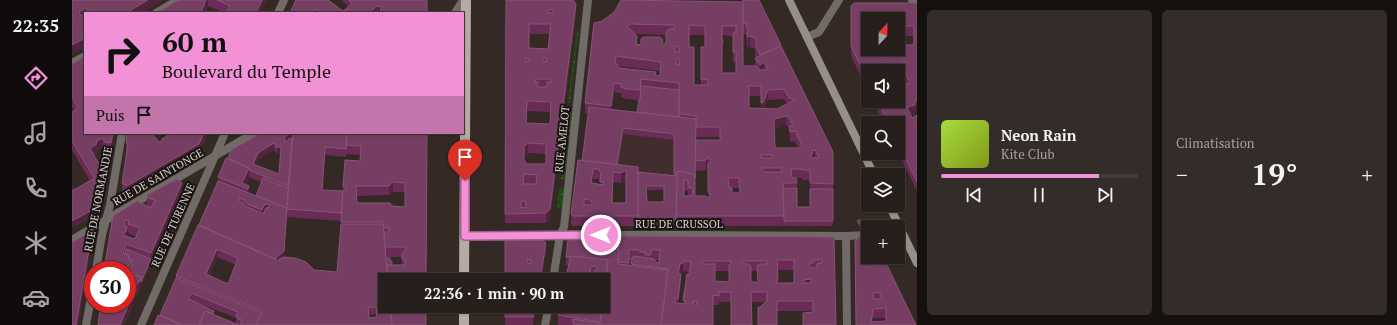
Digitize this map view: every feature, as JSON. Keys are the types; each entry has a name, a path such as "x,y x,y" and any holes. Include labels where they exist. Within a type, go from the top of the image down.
{"main road":[{"path":"464,0 464,273"},
{"path":"789,0 871,168"},
{"path":"905,237 915,252 917,263"},
{"path":"464,313 464,325"}],"street":[{"path":"158,12 178,0"},
{"path":"278,12 284,0"},
{"path":"455,12 464,0"},
{"name":"RUE AMELOT","path":"554,273 560,235 564,227 588,0"},
{"path":"807,37 819,32 839,0"},
{"path":"912,0 917,0"},
{"path":"72,63 84,57"},
{"name":"RUE DE NORMANDIE","path":"98,261 102,235 110,205 122,134"},
{"name":"RUE DE TURENNE","path":"141,325 225,134"},
{"name":"RUE DE SAINTONGE","path":"72,240 252,134"},
{"name":"RUE DE CRUSSOL","path":"465,236 861,235"},
{"path":"846,236 847,325"},
{"path":"86,325 88,313"},
{"path":"545,325 548,313"}],"shaded area":[{"path":"589,113 696,126 695,184 582,170"}],"green space":[{"path":"577,30 579,30 570,103 568,103"},
{"path":"568,111 573,112 570,139 565,139"},
{"path":"564,147 569,147 565,179 561,179"},
{"path":"559,188 564,188 562,209 557,209"}],"building":[{"path":"72,0 148,0 128,12 89,12 86,8 79,12 81,16 84,14 84,39 72,45 72,24 74,23 72,19"},
{"path":"178,0 178,2 181,0 206,0 201,12 159,12"},
{"path":"217,0 262,0 256,12 227,12 230,6"},
{"path":"296,0 328,0 343,11 352,4 349,0 427,0 427,12 383,12 380,9 382,7 377,6 370,12 320,12 315,9 314,12 290,12"},
{"path":"506,0 573,0 576,4 550,209 546,213 505,214","holes":["553,9 553,13 548,13 548,10","529,24 551,24 548,49 529,48","543,57 546,58 546,62 543,61","536,79 551,79 551,82 547,82 547,87 537,87 538,82 535,82","527,101 551,102 550,124 526,123","528,143 546,144 546,164 527,164 524,160 524,147","524,174 537,175 536,184 523,184","521,201 525,201 526,207 521,208"]},
{"path":"621,0 743,2 743,66 756,66 760,70 768,69 764,62 760,65 755,58 781,46 833,152 833,184 810,183 810,170 791,169 792,178 796,178 797,183 783,183 784,216 676,216 677,171 695,174 695,196 705,196 709,198 711,195 708,190 708,166 711,160 707,158 706,160 695,161 695,140 720,140 720,127 696,127 696,116 679,114 679,83 641,79 640,90 626,89 621,87 621,84 614,83 611,106 585,103 594,23 602,21 615,11","holes":["629,24 674,25 674,29 669,29 666,33 666,44 662,44 663,40 660,37 644,37 641,39 641,45 636,44 637,36 627,26","689,25 705,26 705,47 701,47 701,80 708,79 708,85 694,85 694,47 689,47","722,26 736,26 736,33 733,33 733,52 736,52 736,73 722,73","675,46 679,47 679,52 675,52","616,56 661,62 660,76 655,75 656,72 619,68 615,63","676,58 679,59 679,65 676,64","749,86 761,86 761,103 763,103 768,90 784,89 789,98 795,100 777,109 749,108","786,116 789,117 793,126 789,126 790,132 795,131 802,145 800,148 775,148 774,119","815,150 819,158 811,158 813,153 812,151","761,155 772,155 772,158 761,158","761,168 782,168 782,172 764,172","728,178 739,178 740,193 732,193 732,188 729,188","684,180 688,181 688,187 693,189 692,196 684,196"]},
{"path":"743,0 759,0 781,45 760,55 755,44 757,43 755,38 750,36 748,37 748,30 746,26 748,23 743,23"},
{"path":"854,3 917,3 917,101 915,102 915,105 907,107 912,118 917,115 917,124 915,125 917,129 917,182 905,157 905,116 885,116 881,108 905,108 905,84 909,84 909,81 905,71 905,62 902,62 902,64 861,64 861,67 851,46 851,6"},
{"path":"84,57 84,134 113,134 111,143 105,142 102,138 96,142 97,144 90,148 100,166 107,167 105,181 97,183 72,141 72,112 78,108 72,97 72,64"},
{"path":"641,86 679,90 679,117 637,112"},
{"path":"589,107 696,119 695,178 695,174 677,171 677,175 674,174 674,134 623,128 617,165 582,161"},
{"path":"127,134 152,134 159,142 170,134 204,134 199,144 127,186 122,183 128,144 126,143"},
{"path":"259,134 290,134 284,137 286,142 290,138 292,139 288,186 249,170 249,168 228,158 231,150","holes":["274,143 277,148 281,146 279,174 253,164 258,153"]},
{"path":"293,134 347,134 346,149 325,147 322,190 343,191 341,213 287,209"},
{"path":"347,134 427,134 426,273 388,273 387,265 405,265 405,261 402,259 402,253 405,251 405,247 385,247 384,232 389,232 389,228 384,228 383,222 341,222 343,190 347,190 346,187 343,187 345,160 360,161 361,146 346,145","holes":["393,182 405,183 405,207 392,206 390,203 357,203 356,186 389,186"]},
{"path":"226,158 249,168 242,183 249,186 248,189 218,177"},
{"path":"578,160 638,167 638,216 573,216 571,214","holes":["593,169 599,169 601,172 600,182 603,182 604,185 591,183","626,170 626,203 612,203 613,172 621,173","584,199 592,202 592,205 584,205"]},
{"path":"638,172 677,176 676,221 638,221","holes":["646,186 664,186 664,202 647,202"]},
{"path":"263,178 288,188 287,208 256,196"},
{"path":"93,179 97,187 100,186 98,202 92,210 72,221 72,196 74,195 72,191"},
{"path":"177,179 182,183 151,253 126,244 123,253 129,255 128,259 132,261 106,261 113,216 137,201 151,208 155,200 148,198 147,195","holes":["125,220 129,221 128,224 140,228 135,239 122,235 123,232 126,232 127,226 124,226"]},
{"path":"218,181 287,208 284,251 275,259 199,225","holes":["240,198 247,204 262,210 264,205 270,205 266,208 263,214 245,206 239,201"]},
{"path":"797,188 797,207 810,207 810,189 833,189 833,220 784,221 783,189"},
{"path":"341,224 383,224 387,273 378,273 378,313 391,313 392,325 256,325 262,311 176,276 198,225 279,261 280,258 283,259 283,257 295,258 306,262 314,270 337,272","holes":["217,249 238,258 228,284 206,274","368,307 376,307 377,317 369,318"]},
{"path":"86,234 91,238 87,261 84,261 84,279 76,325 72,325 72,240 73,242"},
{"path":"619,236 833,237 836,325 803,325 803,313 813,312 813,301 777,301 777,325 758,325 758,307 767,301 767,292 751,292 752,325 731,325 731,292 719,292 719,296 713,295 713,325 661,325 668,269 631,264 634,256 654,259 659,263 660,250 651,250 651,255 645,255 645,252 640,252 640,250 629,250 629,263 618,262","holes":["777,260 794,260 794,283 776,283 778,280","814,260 822,260 822,263 817,264 817,268 810,268 809,263 813,263","683,261 691,262 689,275 687,274 683,300 685,300 685,304 675,303 675,298 678,299 681,274 678,274 680,264 683,263","702,261 731,261 729,265 729,282 715,281 715,264 702,264","742,261 767,261 767,264 759,264 757,266 758,282 751,282 751,266 749,264 742,264","811,279 811,283 804,283 804,280","692,301 697,302 696,306 693,305 694,303 692,303"]},
{"path":"861,237 861,264 867,264 867,267 873,266 872,264 886,264 916,325 856,325 855,241","holes":["879,292 882,299 873,299 873,293","886,308 886,321 871,322 873,309"]},
{"path":"505,238 542,239 546,243 541,273 505,273","holes":["527,260 531,260 531,263 528,263"]},
{"path":"570,238 619,238 618,264 668,270 661,325 574,325 572,319 600,323 601,313 610,313 610,273 606,273 608,260 571,256 566,257 568,240"},
{"path":"126,249 151,259 141,282 141,277 136,275 136,261 132,261 129,259 129,255 125,254"},
{"path":"571,256 608,260 606,273 594,273 567,273","holes":["591,266 597,267 597,270 594,271 594,273 590,272"]},
{"path":"386,258 390,258 390,261 392,261 392,265 387,265 387,268"},
{"path":"136,276 141,277 136,285"},
{"path":"176,278 262,313 256,325 240,325 242,320 238,319 236,316 238,312 191,293 189,299 214,311 213,314 205,311 199,325 182,325 160,315"},
{"path":"205,311 239,325 199,325"},
{"path":"100,313 125,313 120,325 98,325"},
{"path":"391,313 426,313 426,325 392,325"},
{"path":"505,313 534,313 533,317 505,317"},
{"path":"558,313 601,313 600,322 558,315"},
{"path":"158,315 182,325 154,325"}],"route":[{"path":"465,181 465,236 601,235"}]}
